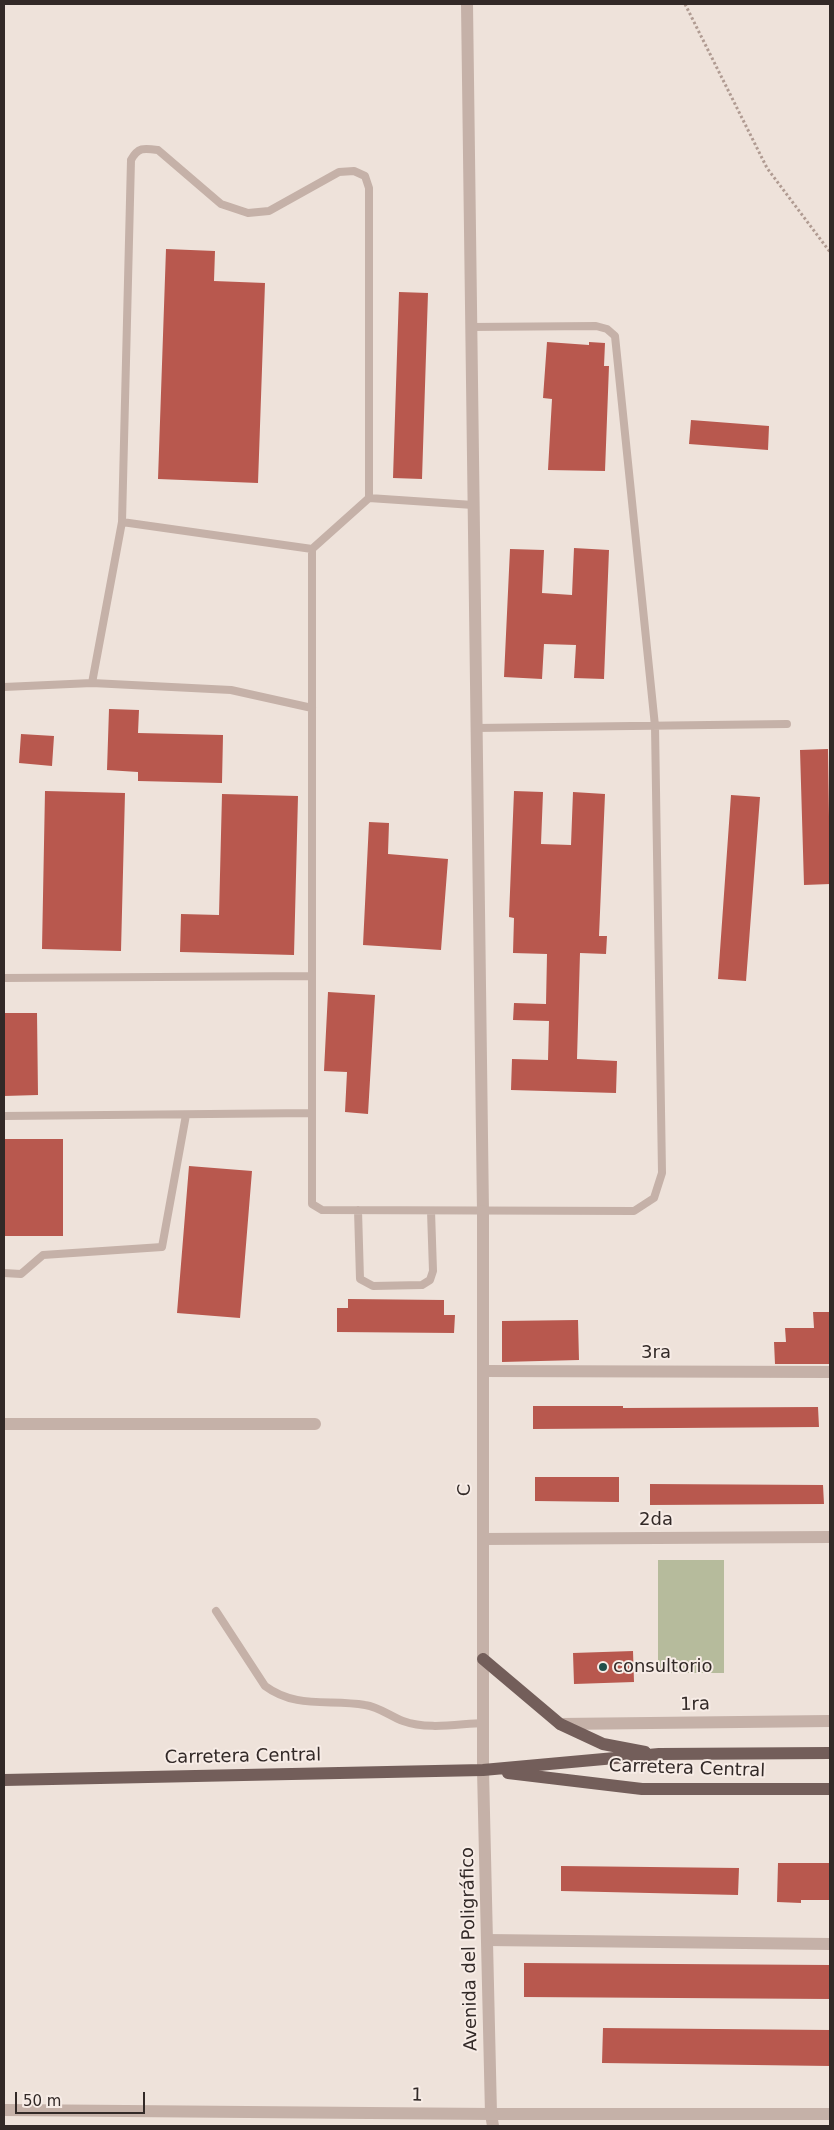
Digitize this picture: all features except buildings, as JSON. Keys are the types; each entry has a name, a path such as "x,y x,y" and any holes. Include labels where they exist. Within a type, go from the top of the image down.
{"main road":[{"path":"483,1659 560,1724 603,1744 659,1754"},
{"name":"Carretera Central","path":"4,1780 483,1770 659,1754 830,1753"},
{"name":"Carretera Central","path":"483,1770 642,1789 830,1789"}],"street":[{"name":"C","path":"467,4 483,1211 483,1770"},
{"name":"3ra","path":"483,1371 830,1372"},
{"path":"4,1424 315,1424"},
{"name":"2da","path":"483,1539 830,1536"},
{"name":"1ra","path":"560,1724 830,1721"},
{"name":"Avenida del Poligráfico","path":"483,1770 492,2120"},
{"path":"487,1940 830,1944"},
{"name":"1","path":"4,2110 492,2120 830,2114"}],"lane":[{"path":"92,683 122,522 131,160 136,151 144,148 158,150 221,204 248,213 269,211 338,172 354,171 365,176 369,188 369,498"},
{"path":"471,327 596,326 607,329 615,336 655,726 662,1173 654,1198 634,1211 322,1210 312,1204 312,549 369,498 473,505"},
{"path":"122,522 312,549"},
{"path":"4,687 92,683 231,690 312,708"},
{"path":"476,728 787,724"},
{"path":"4,978 312,976"},
{"path":"4,1116 312,1113"},
{"path":"4,1273 21,1274 43,1255 162,1247 186,1115"},
{"path":"358,1210 360,1279 373,1286 422,1284 430,1280 433,1271 431,1211"},
{"path":"216,1612 265,1686 277,1695 291,1700 366,1705 404,1721 430,1726 483,1723"}],"path":[{"path":"685,4 767,168 830,252"}],"green space":[{"path":"658,1560 724,1560 724,1673 658,1673"}],"place":[{"name":"consultorio","path":"603,1667"}]}
